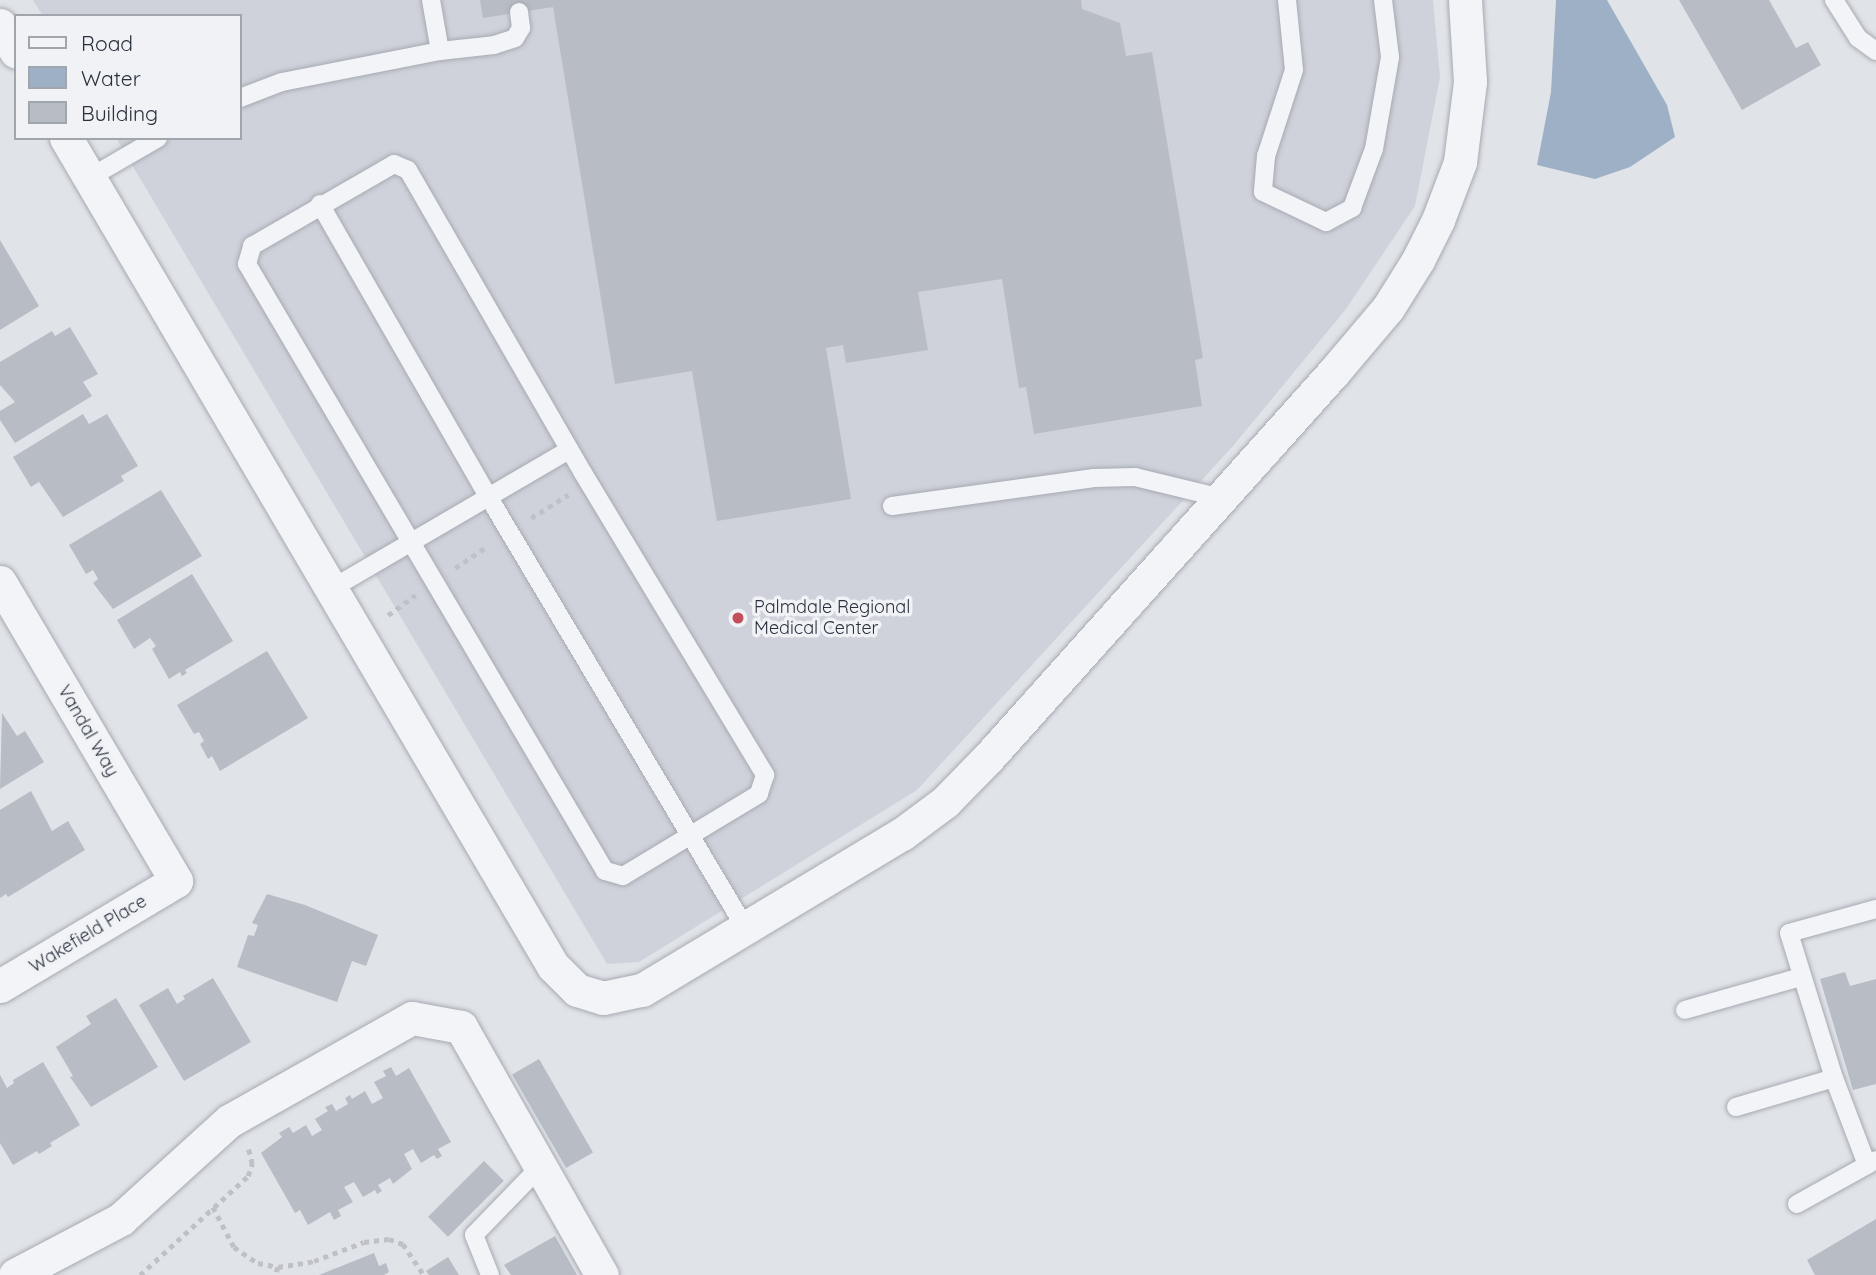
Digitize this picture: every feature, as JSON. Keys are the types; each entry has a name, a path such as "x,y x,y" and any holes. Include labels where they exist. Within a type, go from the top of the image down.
{"street":[{"path":"67,140 552,966 577,990 603,998 642,990 902,834 945,802 988,758 1222,498 1388,308 1438,219 1460,162 1470,82 1465,0"},
{"path":"0,24 14,48"},
{"name":"Vandal Way","path":"0,582 176,881"},
{"name":"Wakefield Place","path":"0,986 176,881"},
{"path":"15,1275 121,1219 229,1121 412,1018 461,1027 602,1275"}],"lane":[{"path":"431,0 440,51"},
{"path":"1287,0 1294,71 1266,156 1263,192 1326,222 1352,208 1374,149 1390,57 1383,0"},
{"path":"1835,0 1858,38 1876,51"},
{"path":"242,97 282,82 440,51 494,45 516,38 520,28 519,12"},
{"path":"89,178 155,140"},
{"path":"394,164 408,170 569,450 765,775 759,794 623,876 605,871 247,264 252,246 320,204 394,164"},
{"path":"320,204 488,496 746,929"},
{"path":"331,589 569,450"},
{"path":"892,506 1094,478 1135,477 1222,498"},
{"path":"1797,1204 1871,1163 1834,1078 1789,933 1876,909"},
{"path":"1685,1010 1801,976"},
{"path":"1736,1107 1834,1078"},
{"path":"490,1275 474,1235 540,1167"}],"path":[{"path":"140,1275 248,1176 252,1164 245,1139 234,1145 221,1129"},
{"path":"213,1207 234,1247 258,1263 278,1267 314,1261 364,1242 389,1239 402,1244 424,1275"},
{"path":"276,1275 278,1267"}],"shaded area":[{"name":"Palmdale Regional Medical Center","path":"33,0 1433,0 1440,77 1415,206 1346,309 1233,446 917,790 639,962 607,964 117,140 242,140 242,14 42,14"}],"water":[{"path":"1556,0 1607,0 1667,105 1675,137 1630,167 1595,179 1537,165 1551,92"}],"building":[{"path":"480,0 1081,0 1082,9 1120,23 1126,56 1152,52 1203,358 1195,360 1202,406 1034,434 1026,387 1019,388 1002,279 918,292 928,350 846,363 843,345 826,348 851,499 717,521 692,371 615,384 553,7 483,18"},
{"path":"1679,0 1769,0 1796,48 1808,42 1821,65 1742,110"},
{"path":"0,240 39,306 0,330"},
{"path":"70,327 98,374 83,382 92,396 15,443 0,420 0,411 15,402 0,385 0,362 52,331 55,336"},
{"path":"83,414 89,424 107,414 138,466 121,476 124,481 63,517 39,482 31,487 13,457"},
{"path":"161,490 202,556 113,609 93,583 98,579 93,570 86,574 69,545"},
{"path":"192,574 233,641 185,670 187,673 182,676 180,672 169,679 152,649 156,646 150,638 134,649 117,620"},
{"path":"267,651 308,718 220,771 212,756 208,759 200,744 204,741 199,732 194,734 177,705"},
{"path":"2,713 17,736 25,731 44,762 0,789"},
{"path":"31,791 52,831 68,821 85,850 8,897 6,894 0,898 0,810"},
{"path":"267,894 305,905 378,935 366,966 352,961 337,1002 237,967 248,935 254,936 258,925 252,923"},
{"path":"1845,972 1850,986 1876,979 1876,1084 1853,1090 1820,979"},
{"path":"213,978 251,1042 184,1081 139,1005 168,988 177,1004 185,999 183,996"},
{"path":"116,998 158,1067 91,1107 70,1077 73,1076 56,1047 91,1024 86,1016"},
{"path":"539,1059 593,1153 566,1168 512,1074"},
{"path":"43,1062 80,1125 50,1143 52,1146 39,1154 37,1151 13,1165 0,1143 0,1075 7,1088 14,1083 13,1080"},
{"path":"391,1067 396,1076 409,1068 451,1142 438,1149 442,1156 437,1159 434,1155 421,1163 413,1149 404,1154 412,1169 393,1184 390,1178 378,1185 382,1191 377,1194 375,1190 363,1197 354,1182 344,1187 353,1202 338,1210 341,1216 334,1220 330,1212 308,1225 300,1210 295,1213 261,1153 282,1137 279,1133 289,1127 293,1133 306,1125 312,1136 322,1130 315,1119 328,1111 325,1107 332,1104 336,1111 348,1104 345,1098 350,1095 352,1099 365,1091 372,1104 383,1098 374,1082 386,1076 383,1071"},
{"path":"484,1161 504,1181 448,1237 428,1217"},
{"path":"1876,1219 1876,1275 1815,1275 1807,1260"},
{"path":"555,1236 577,1275 511,1275 504,1265"},
{"path":"374,1253 379,1266 386,1263 389,1272 384,1275 319,1275"},
{"path":"448,1257 459,1275 429,1275 426,1271"}],"place":[{"name":"Palmdale Regional Medical Center","path":"738,618"}]}
